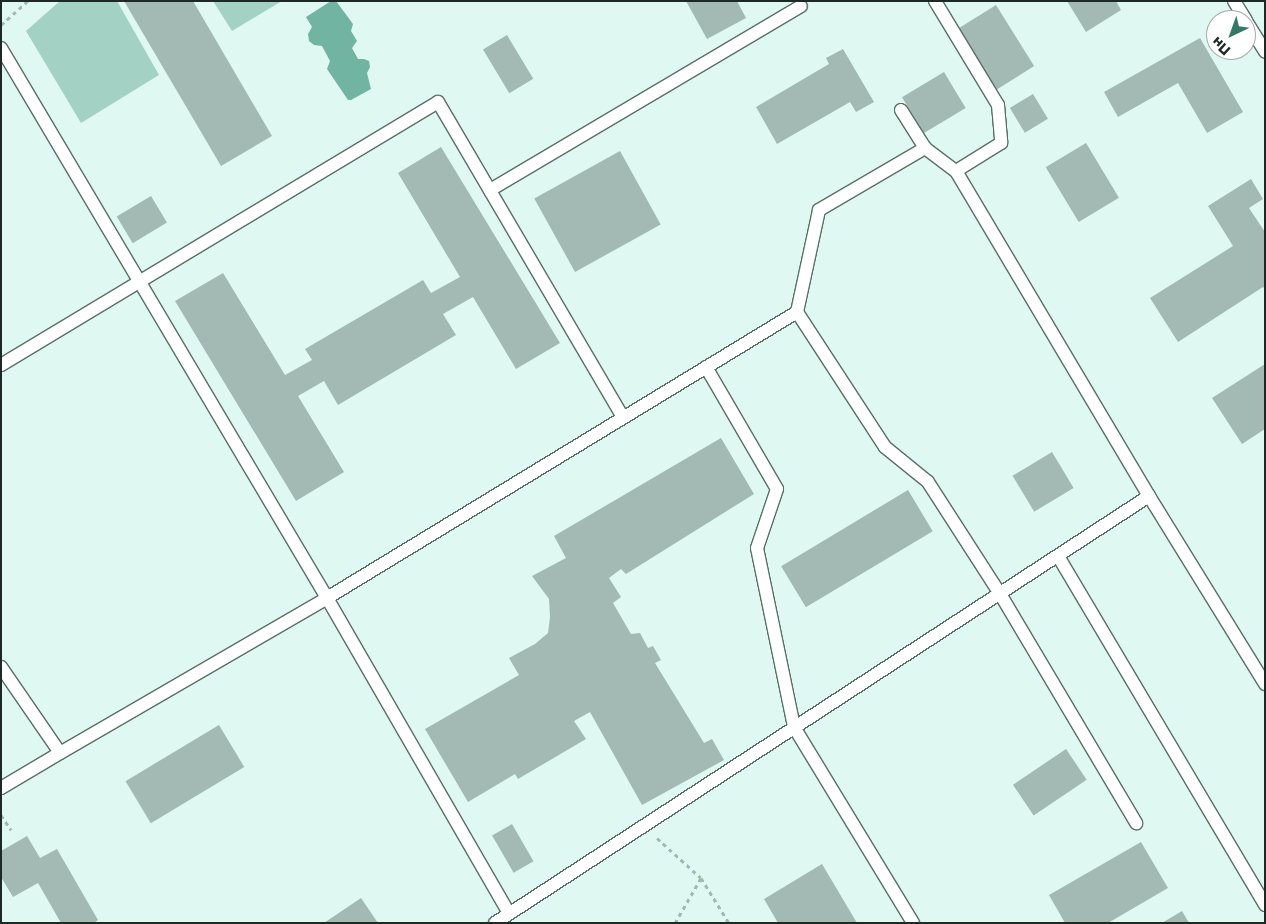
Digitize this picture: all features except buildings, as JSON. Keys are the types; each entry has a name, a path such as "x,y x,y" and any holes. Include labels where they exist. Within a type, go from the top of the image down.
{"lane":[{"path":"935,1 998,105 1001,143 956,171"},
{"path":"490,190 801,6"},
{"path":"1256,36 1265,51"},
{"path":"1,48 326,598 509,913"},
{"path":"1,365 438,102 623,417"},
{"path":"901,110 925,148 956,171 1149,496 1265,684"},
{"path":"925,148 820,210 797,312 885,447 928,482 999,592 1136,823"},
{"path":"1,788 326,598 797,312"},
{"path":"706,367 777,489 757,548 794,726 912,923"},
{"path":"495,923 999,592 1149,496"},
{"path":"1058,556 1265,905"},
{"path":"1,667 60,753"}],"path":[{"path":"1,25 28,1"},
{"path":"1,815 11,830"},
{"path":"644,825 701,878 728,923"},
{"path":"675,923 701,878"}],"shaded area":[{"path":"60,1 117,1 159,75 81,123 26,31"},
{"path":"213,1 282,1 232,31"},
{"path":"331,1 336,1 353,24 351,31 357,41 352,48 358,59 369,61 370,67 367,73 371,89 351,100 348,100 327,69 330,61 322,46 314,45 309,41 308,34 312,27 306,17"}]}
